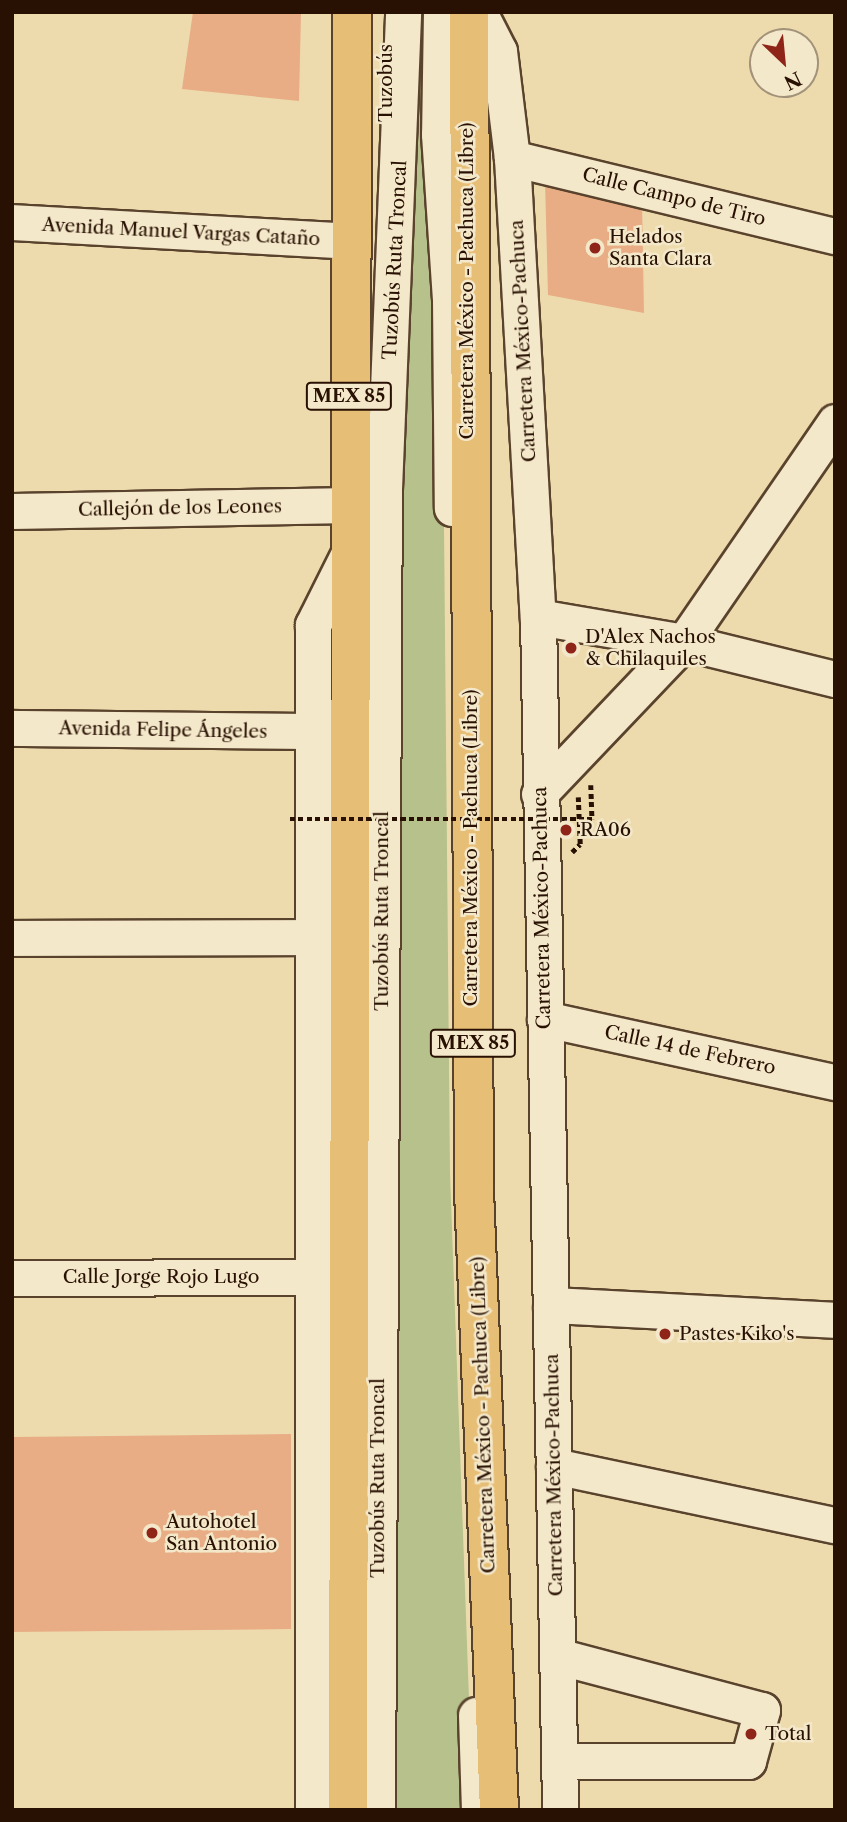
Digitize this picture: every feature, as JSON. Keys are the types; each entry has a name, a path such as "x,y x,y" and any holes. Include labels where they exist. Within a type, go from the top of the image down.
{"highway":[{"name":"MEX 85","path":"348,1810 348,505 352,12"},
{"name":"Carretera México - Pachuca (Libre)","path":"469,12 474,1191 499,1810"}],"street":[{"name":"Tuzobús","path":"384,489 386,12"},
{"name":"Tuzobús Ruta Troncal","path":"377,1810 384,489 403,12"},
{"path":"442,12 460,1187 479,1810"},
{"name":"Carretera México-Pachuca","path":"480,12 499,51 512,158 538,617 539,794 560,1810"},
{"name":"Calle Campo de Tiro","path":"512,158 835,236"},
{"name":"Avenida Manuel Vargas Cataño","path":"12,222 349,241"},
{"path":"539,794 684,642 835,422"},
{"name":"Callejón de los Leones","path":"12,511 348,505"},
{"path":"313,1810 310,1277 313,625 350,551"},
{"path":"538,617 684,642 835,680"},
{"name":"Avenida Felipe Ángeles","path":"12,728 314,731"},
{"path":"12,939 313,937"},
{"name":"Calle 14 de Febrero","path":"545,1019 835,1082"},
{"name":"Calle Jorge Rojo Lugo","path":"12,1278 310,1277"},
{"path":"551,1305 835,1320"},
{"path":"554,1466 835,1525"},
{"path":"557,1656 762,1710 748,1761 559,1761"}],"path":[{"path":"290,819 592,819 590,775"},
{"path":"577,785 580,844"}],"green space":[{"path":"408,12 430,12 443,418 450,1174 473,1810 384,1810 387,831"}],"building":[{"path":"193,12 301,12 299,101 182,89"},
{"name":"Helados Santa Clara","path":"545,181 642,201 644,313 548,295"},
{"name":"Autohotel San Antonio","path":"291,1434 291,1629 12,1632 12,1437"}],"place":[{"name":"Helados Santa Clara","path":"595,248"},
{"name":"D'Alex Nachos & Chilaquiles","path":"571,648"},
{"name":"RA06","path":"566,830"},
{"name":"Pastes Kiko's","path":"665,1334"},
{"name":"Autohotel San Antonio","path":"152,1533"},
{"name":"Total","path":"751,1734"}]}
